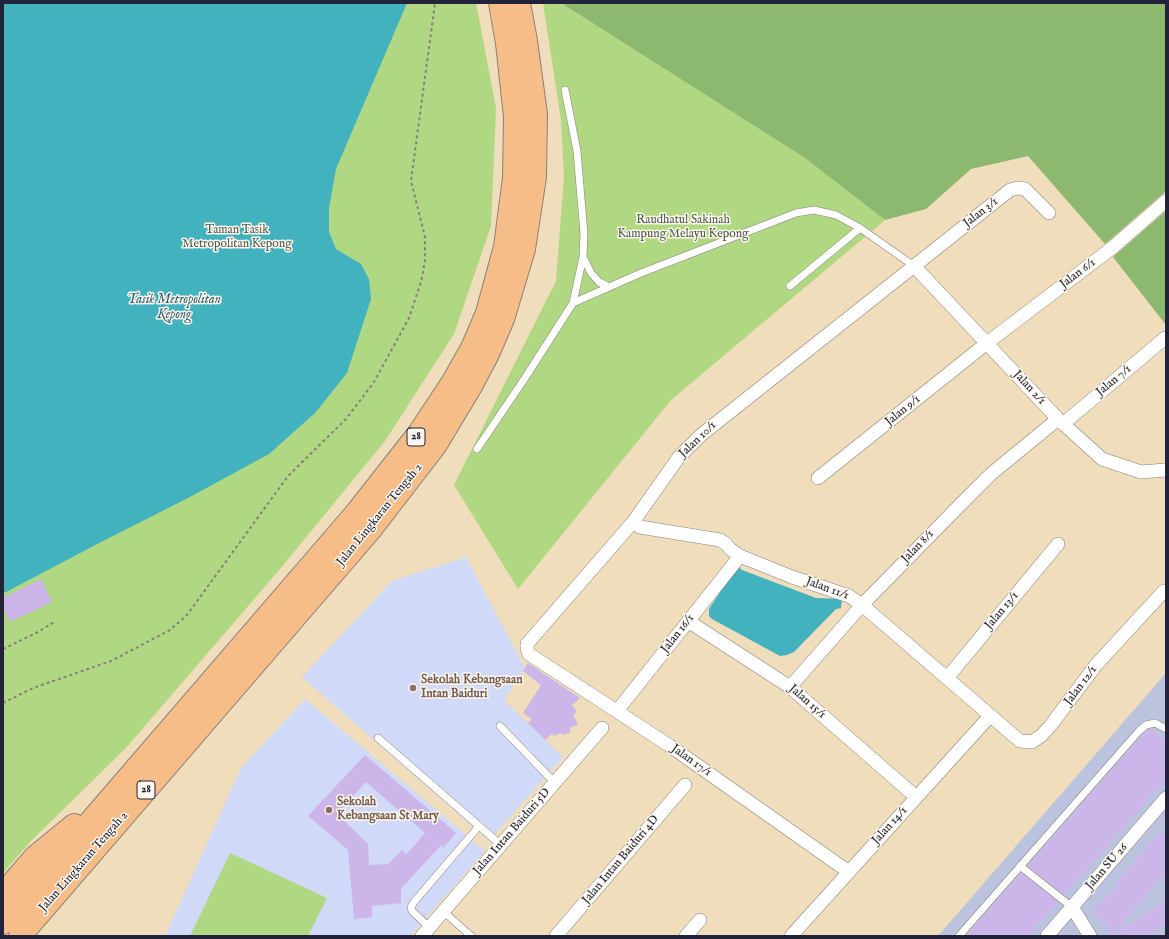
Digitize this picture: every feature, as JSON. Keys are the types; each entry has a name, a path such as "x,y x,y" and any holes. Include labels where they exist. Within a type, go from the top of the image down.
{"highway":[{"name":"Jalan Lingkaran Tengah 2","path":"3,923 357,512 419,433 454,380 472,348 487,313 505,247 514,178 516,116 507,43 500,3"},
{"name":"Jalan Lingkaran Tengah 2","path":"20,936 371,529 435,446 475,380 503,319 524,249 535,177 536,114 519,3"},
{"path":"3,894 35,857 120,787"}],"street":[{"name":"Jalan 3/1","path":"914,266 1010,190 1018,188 1025,189 1049,213"},
{"name":"Jalan 6/1","path":"987,343 1112,248 1166,201"},
{"name":"Jalan 2/1","path":"914,266 1060,421 1102,459 1141,472 1166,470"},
{"name":"Jalan 10/1","path":"529,654 527,644 633,522 679,457 701,435 914,266"},
{"name":"Jalan 7/1","path":"1060,421 1165,338"},
{"name":"Jalan 9/1","path":"818,478 987,343"},
{"name":"Jalan 8/1","path":"790,687 862,605 991,474 1060,421"},
{"name":"Jalan 11/1","path":"633,522 640,527 720,540 740,556 792,577 849,596 862,605 990,716"},
{"name":"Jalan 13/1","path":"947,678 1058,544"},
{"name":"Jalan 16/1","path":"617,712 740,556"},
{"name":"Jalan 12/1","path":"990,716 1020,741 1032,742 1042,735 1096,665 1164,591"},
{"name":"Jalan 15/1","path":"688,621 790,687 916,798"},
{"name":"Jalan 17/1","path":"529,654 670,746 849,872"},
{"name":"Jalan 14/1","path":"791,936 990,716"},
{"name":"Jalan Intan Baiduri 5D","path":"426,932 602,728"},
{"name":"Jalan Intan Baiduri 4D","path":"556,936 685,785"},
{"name":"Jalan SU 26","path":"1047,936 1072,907 1161,812 1166,798"},
{"path":"1072,907 1090,936"},
{"path":"686,936 700,920"}],"lane":[{"path":"477,449 573,303 583,257 584,234 577,152 565,90"},
{"path":"573,303 641,273 796,213 814,210 836,215 860,228 914,266"},
{"path":"790,286 860,228"},
{"path":"583,257 591,273 599,282 609,287"},
{"path":"959,936 1139,731 1146,725 1155,723 1166,729"},
{"path":"500,726 555,783"},
{"path":"378,738 501,845"},
{"path":"426,932 412,911 411,907 479,826"},
{"path":"1020,866 1072,907"},
{"path":"444,912 471,936"}],"path":[{"path":"3,703 33,688 111,661 170,630 187,615 284,480 346,419 374,382 409,318 421,282 425,261 425,237 411,181 435,3"},
{"path":"3,649 38,632 56,621"}],"shaded area":[{"name":"Sekolah Kebangsaan Intan Baiduri","path":"466,557 525,668 504,700 563,757 489,841 302,677 392,581"},
{"path":"1166,673 1166,936 938,936"},
{"name":"Sekolah Kebangsaan St Mary","path":"305,699 485,851 410,936 165,936 241,768"}],"green space":[{"name":"Tasik Metropolitan Kepong","path":"3,3 476,3 496,108 491,226 454,334 385,441 280,569 125,749 31,841 3,873"},
{"name":"Raudhatul Sakinah Kampung Melayu Kepong","path":"543,3 561,3 805,158 885,220 671,400 518,589 454,485 556,281 564,177 561,120"},
{"path":"561,3 1166,3 1166,191 1105,244 1028,156 971,169 926,209 885,220 805,158"},
{"path":"1166,211 1166,325 1113,257"},
{"path":"230,853 327,898 308,936 190,936"}],"water":[{"name":"Tasik Metropolitan Kepong","path":"3,3 407,3 336,169 329,208 329,232 336,249 361,264 369,279 371,299 347,373 315,413 269,454 188,498 3,593"},
{"path":"739,567 742,570 816,598 842,599 841,608 836,609 794,652 780,656 709,616 709,609 732,574"}],"building":[{"path":"41,579 52,602 10,622 3,607 3,598"},
{"path":"528,663 580,698 572,705 577,712 573,715 578,724 569,729 571,732 563,735 561,733 554,736 552,734 545,740 528,723 532,719 523,713 541,685 523,671"},
{"path":"1151,729 1166,742 1166,779 1064,895 1028,866 1143,735"},
{"path":"365,755 456,833 443,848 441,845 401,889 401,903 372,906 372,917 354,919 348,850 308,816","holes":["366,782 425,833 406,855 402,850 388,864 369,865 368,844 337,814"]},
{"path":"1160,832 1166,837 1166,872 1113,934 1092,910 1118,887 1115,885"},
{"path":"1021,873 1058,902 1028,936 966,936"},
{"path":"1166,901 1166,923 1146,936 1112,936"}],"place":[{"name":"Sekolah Kebangsaan Intan Baiduri","path":"413,688"},
{"name":"Sekolah Kebangsaan St Mary","path":"329,810"}],"park label":[{"name":"Taman Tasik Metropolitan Kepong","path":"237,238"}]}
